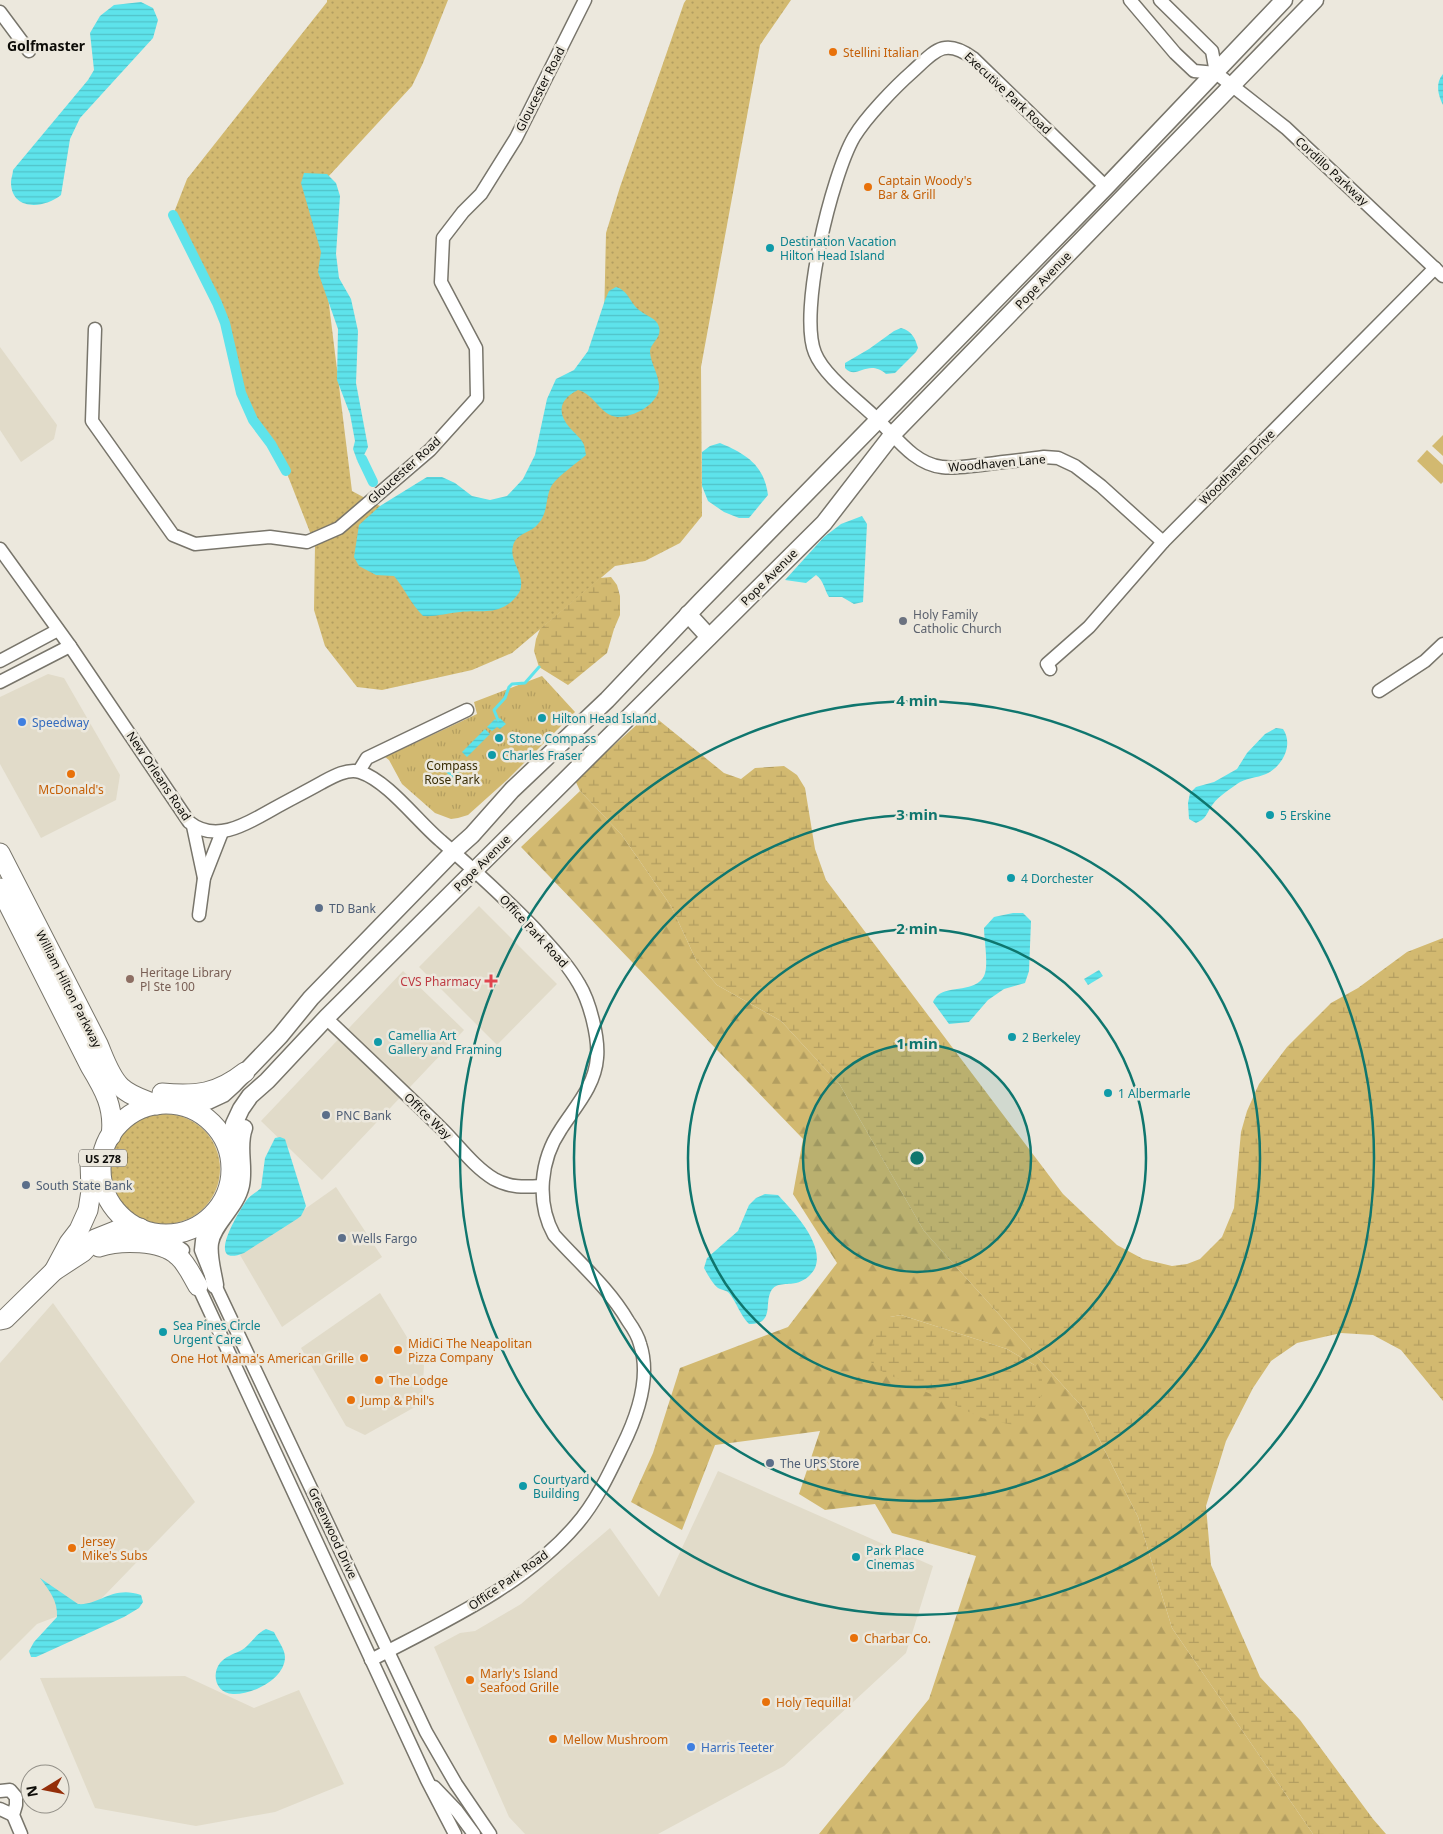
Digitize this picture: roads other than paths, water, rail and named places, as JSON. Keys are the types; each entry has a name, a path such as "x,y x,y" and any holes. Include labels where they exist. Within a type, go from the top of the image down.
{"highway":[{"name":"William Hilton Parkway","path":"0,853 98,1044 107,1067 120,1087 130,1094 157,1105"},
{"name":"William Hilton Parkway","path":"0,888 90,1066 105,1089 112,1114 110,1136"},
{"path":"98,1044 110,1066 122,1081 141,1090 168,1094 205,1093 221,1088 245,1072"},
{"path":"54,1271 85,1219 90,1202 90,1160 102,1123 104,1108 101,1094 90,1066"},
{"name":"US 278","path":"1,1322 54,1271 92,1223 98,1208 102,1158 110,1136 119,1124 136,1112 157,1105 183,1107 195,1111 212,1122 226,1140 231,1161 230,1180 223,1202 204,1223 179,1234 161,1234 140,1228 125,1219 113,1206 105,1191 101,1174"},
{"name":"US 278","path":"54,1271 83,1252 95,1239 115,1231 140,1228"},
{"path":"54,1271 82,1258 100,1246 116,1243 140,1243 161,1248 178,1256 206,1285"}],"main road":[{"name":"Pope Avenue","path":"183,1107 208,1101 223,1094 245,1072 280,1036 311,998 453,852 472,835 512,790 607,700 688,614 1106,187 1284,0"},
{"name":"Pope Avenue","path":"229,1152 234,1124 250,1096 267,1081 326,1018 474,870 824,523 892,435 1315,0"},
{"path":"688,614 709,637"},
{"path":"206,1285 210,1240 238,1194 242,1174 242,1131 251,1109 267,1081"}],"street":[{"name":"Gloucester Road","path":"94,330 92,420 173,535 195,544 270,537 307,542 339,528 430,450 477,398 476,348 441,282 443,238 463,212 481,194 516,138 585,0"},
{"name":"Cordillo Parkway","path":"1130,0 1175,53 1194,71 1216,73 1286,128 1439,272"},
{"path":"1160,0 1212,51 1216,73"},
{"path":"0,12 29,50"},
{"name":"Executive Park Road","path":"879,420 841,386 820,363 814,353 810,334 809,314 822,233 846,154 863,124 902,81 933,53 944,48 954,47 964,52 980,65 1106,187"},
{"name":"Woodhaven Drive","path":"1050,669 1047,664 1089,627 1163,542 1439,272"},
{"name":"Woodhaven Lane","path":"879,420 892,435 919,459 942,468 958,468 1044,457 1058,458 1075,466 1101,486 1163,542"},
{"name":"New Orleans Road","path":"0,549 70,646 193,826 208,832 222,832 240,827 338,773 359,771"},
{"path":"0,661 58,630"},
{"path":"1379,691 1424,661 1443,644"},
{"path":"0,682 70,646"},
{"path":"453,852 383,785 359,771 367,758 467,710"},
{"path":"193,826 204,878"},
{"path":"199,915 204,878 222,832"},
{"name":"Office Park Road","path":"371,1660 459,1614 492,1594 522,1574 558,1545 593,1502 627,1436 636,1414 643,1374 643,1356 637,1336 607,1290 554,1235 547,1217 542,1186 549,1153 560,1130 574,1112 587,1090 595,1072 597,1058 596,1040 591,1017 580,986 561,957 510,903 453,852"},
{"name":"Office Way","path":"326,1018 481,1170 495,1180 508,1185 520,1188 542,1186"},
{"name":"Greenwood Drive","path":"204,1223 201,1250 206,1285 371,1660 427,1780 455,1834"},
{"name":"Greenwood Drive","path":"161,1234 187,1254 206,1285 388,1651 422,1725 442,1762 490,1834"},
{"path":"427,1780 442,1793 474,1834"},
{"path":"0,1791 10,1790 16,1797 13,1815 21,1834"},
{"path":"0,1809 13,1815"}],"water":[{"path":"141,2 153,8 158,20 153,38 80,118 70,139 61,195 54,200 38,205 22,203 12,191 13,170 88,80 94,70 90,33 100,16 114,5"},
{"path":"1443,74 1443,105 1438,89 1440,78"},
{"path":"304,173 327,174 336,183 340,196 336,254 339,278 351,299 358,331 356,383 368,447 362,459 357,460 353,449 355,441 350,414 337,380 338,329 318,272 321,252 301,183"},
{"path":"616,287 626,294 639,310 654,319 658,324 660,331 650,351 659,383 654,400 644,409 631,415 618,417 607,413 589,396 578,390 567,397 562,406 563,417 582,441 586,455 555,481 548,494 544,514 541,519 535,527 517,538 513,546 514,561 521,581 519,593 511,602 499,609 423,616 394,576 376,575 359,566 354,557 359,525 380,506 427,477 442,477 455,483 472,496 490,500 507,496 523,479 535,455 547,399 556,379 574,370 588,351 605,300 609,291"},
{"path":"901,328 912,335 918,348 895,373 886,374 873,368 854,372 845,368 845,363"},
{"path":"720,443 746,456 758,468 766,485 768,495 749,518 739,518 724,512 708,501 702,486 702,452 710,446"},
{"path":"862,516 867,524 863,602 854,604 842,597 829,597 822,582 816,575 806,583 785,580 824,537 841,524"},
{"path":"500,718 506,724 500,729 497,727 492,731 487,727 495,719 497,721"},
{"path":"1276,728 1283,729 1287,742 1285,755 1277,766 1266,774 1237,784 1218,798 1200,821 1196,823 1189,819 1188,803 1190,793 1196,787 1214,782 1237,769 1247,753 1265,734"},
{"path":"485,729 490,734 467,757 462,752"},
{"path":"455,760 462,770 452,778 446,772 450,768 446,764 449,761 452,763"},
{"path":"1023,913 1031,921 1029,971 1025,983 1004,989 988,1000 969,1022 949,1024 933,1002 934,1000 943,992 969,987 980,981 984,976 986,966 984,928 994,917"},
{"path":"1099,970 1103,976 1088,985 1084,979"},
{"path":"275,1138 285,1139 306,1206 301,1216 244,1253 232,1256 226,1253 225,1247 231,1227 249,1197 261,1188 265,1158"},
{"path":"765,1194 778,1195 799,1219 812,1240 816,1250 817,1261 814,1270 804,1280 773,1288 769,1296 766,1317 762,1321 749,1324 729,1293 716,1286 704,1268 707,1258 738,1231 749,1205 756,1198"},
{"path":"40,1578 78,1604 86,1604 122,1592 141,1595 143,1602 139,1608 124,1617 36,1657 31,1657 29,1651 34,1642 57,1617 56,1606 50,1591"},
{"path":"266,1629 274,1632 284,1651 284,1665 280,1672 274,1679 258,1689 241,1694 227,1693 217,1683 216,1673 220,1663 227,1657 244,1649 259,1633"}],"waterway":[{"path":"173,215 225,323 241,393 253,420 271,444 286,471"},
{"path":"362,459 373,482"},
{"path":"498,720 494,710 505,698 509,687 512,684 525,683 539,667"}],"place":[{"name":"Stellini Italian","path":"833,52"},
{"name":"Captain Woody's Bar & Grill","path":"868,187"},
{"name":"Destination Vacation Hilton Head Island","path":"770,248"},
{"name":"Holy Family Catholic Church","path":"903,621"},
{"name":"Hilton Head Island","path":"542,718"},
{"name":"Speedway","path":"22,722"},
{"name":"Stone Compass","path":"499,738"},
{"name":"Charles Fraser","path":"492,755"},
{"name":"McDonald's","path":"71,774"},
{"name":"5 Erskine","path":"1270,815"},
{"name":"4 Dorchester","path":"1011,878"},
{"name":"TD Bank","path":"319,908"},
{"name":"Heritage Library Pl Ste 100","path":"130,979"},
{"name":"CVS Pharmacy","path":"491,981"},
{"name":"2 Berkeley","path":"1012,1037"},
{"name":"Camellia Art Gallery and Framing","path":"378,1042"},
{"name":"1 Albermarle","path":"1108,1093"},
{"name":"PNC Bank","path":"326,1115"},
{"name":"South State Bank","path":"26,1185"},
{"name":"Wells Fargo","path":"342,1238"},
{"name":"Sea Pines Circle Urgent Care","path":"163,1332"},
{"name":"MidiCi The Neapolitan Pizza Company","path":"398,1350"},
{"name":"One Hot Mama's American Grille","path":"364,1358"},
{"name":"The Lodge","path":"379,1380"},
{"name":"Jump & Phil's","path":"351,1400"},
{"name":"The UPS Store","path":"770,1463"},
{"name":"Courtyard Building","path":"523,1486"},
{"name":"Jersey Mike's Subs","path":"72,1548"},
{"name":"Park Place Cinemas","path":"856,1557"},
{"name":"Charbar Co.","path":"854,1638"},
{"name":"Marly's Island Seafood Grille","path":"470,1680"},
{"name":"Holy Tequilla!","path":"766,1702"},
{"name":"Mellow Mushroom","path":"553,1739"},
{"name":"Harris Teeter","path":"691,1747"}],"district":[{"name":"Golfmaster","path":"46,45"}],"park label":[{"name":"Compass Rose Park","path":"452,772"}]}
